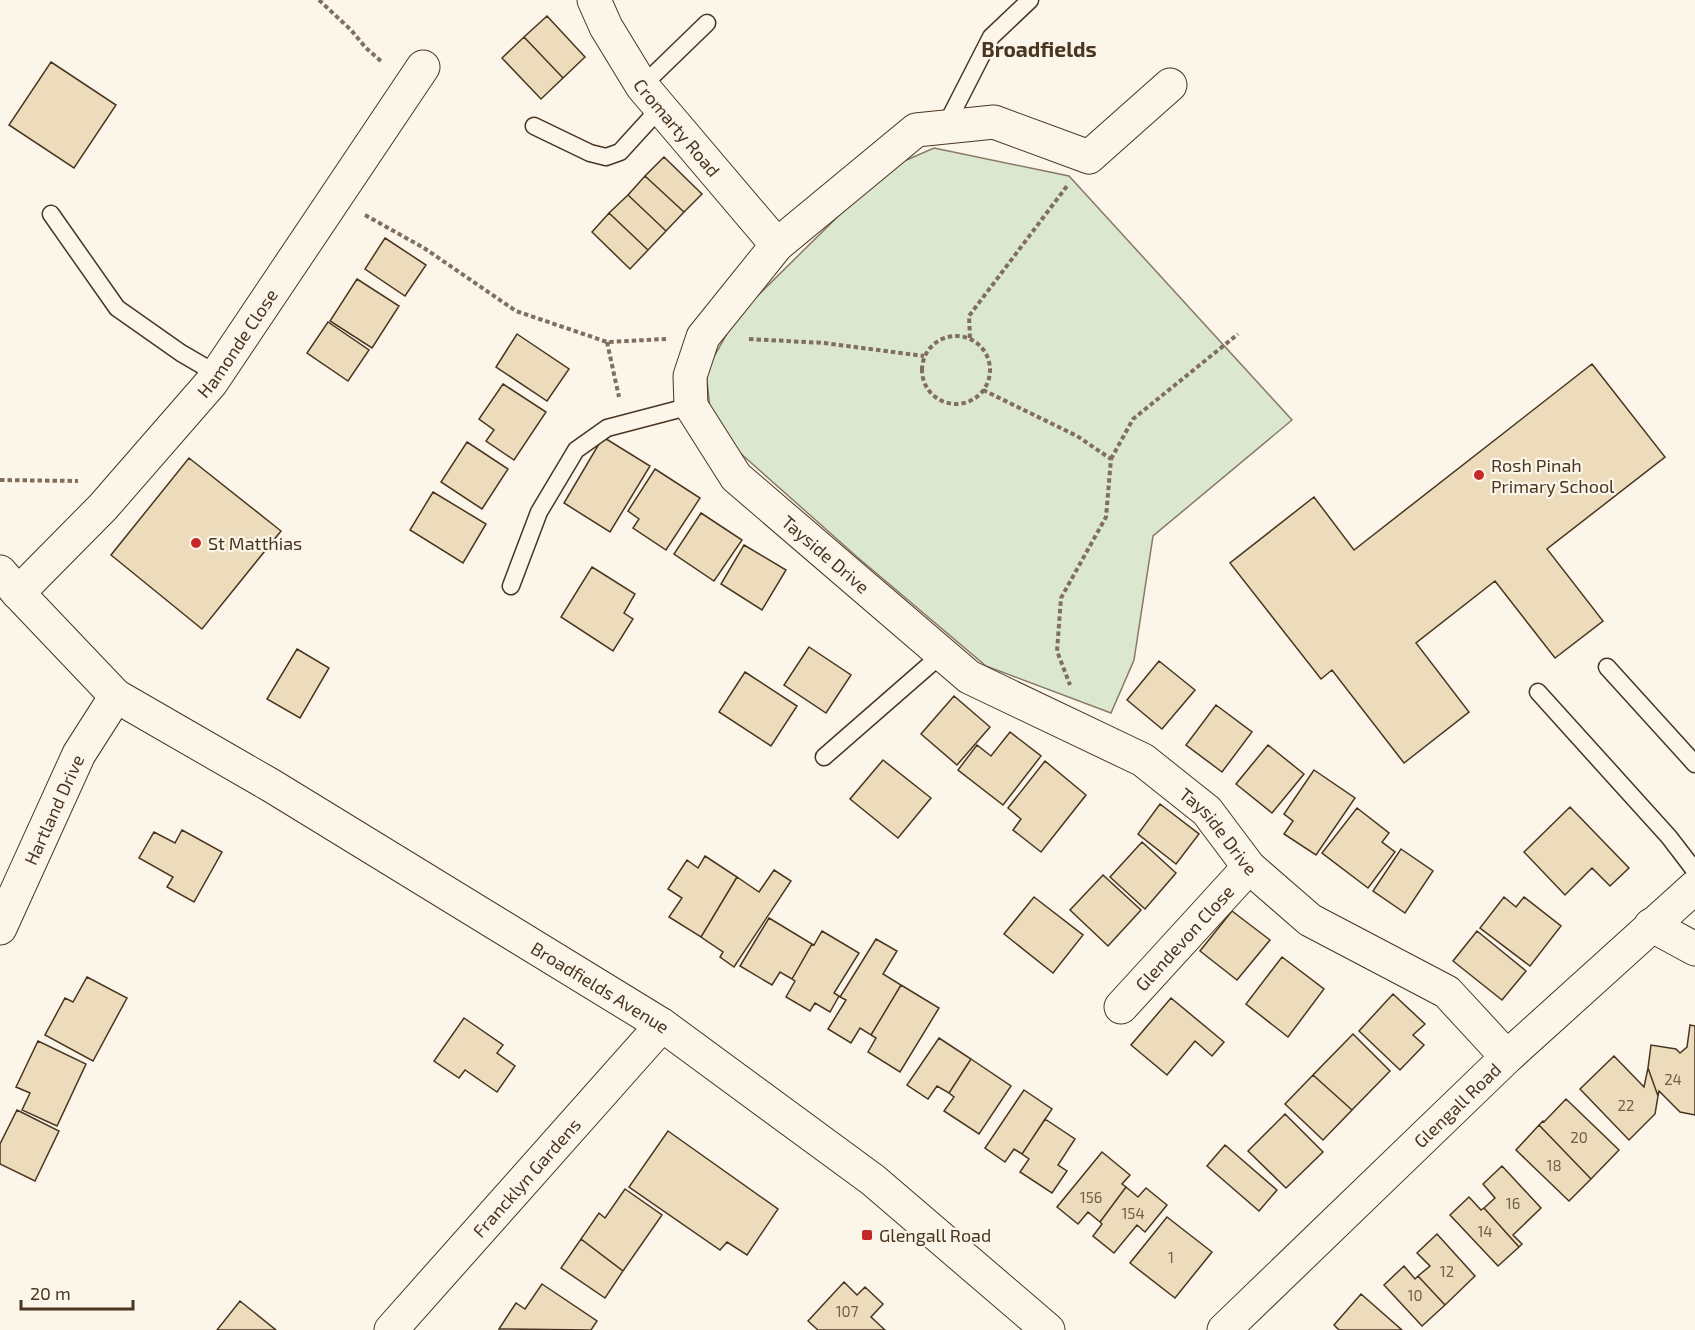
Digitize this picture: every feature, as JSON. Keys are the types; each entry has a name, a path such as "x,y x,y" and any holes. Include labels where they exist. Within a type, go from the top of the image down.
{"street":[{"name":"Cromarty Road","path":"594,0 606,27 652,96 777,244"},
{"name":"Hamonde Close","path":"9,583 103,507 211,383 416,77"},
{"path":"691,406 690,376 703,337 777,244 916,130 994,122 1089,157 1170,85"},
{"name":"Tayside Drive","path":"691,406 736,477 969,677 1143,760 1207,811 1249,867 1310,920 1447,992 1507,1057"},
{"name":"Broadfields Avenue","path":"9,583 116,696 272,786 662,1025 873,1180 1040,1327"},
{"name":"Hartland Drive","path":"0,928 79,754 116,696"},
{"name":"Glendevon Close","path":"1121,1007 1249,867"},
{"name":"Glengall Road","path":"1224,1330 1507,1057 1695,887"},
{"path":"1651,925 1695,949"},
{"name":"Francklyn Gardens","path":"391,1330 662,1025"}],"lane":[{"path":"945,127 991,37 1030,0"},
{"path":"534,126 590,153 606,157 620,152 652,96 707,23"},
{"path":"51,214 117,308 217,374"},
{"path":"511,586 539,512 576,450 607,428 691,406"},
{"path":"824,758 942,654"},
{"path":"1607,667 1695,764"},
{"path":"1538,692 1669,837 1695,871"}],"path":[{"path":"319,0 351,30 366,48 416,77"},
{"path":"970,339 969,316 1089,157"},
{"path":"336,198 424,248 516,311 606,342 703,337 824,343 924,356"},
{"path":"1088,733 1057,651 1061,598 1106,517 1111,459 1133,419 1238,334"},
{"path":"948,336 970,339 985,352 989,361 990,371 983,390 975,398 965,403 943,402 934,397 922,378 921,367 924,356 938,340 948,336"},
{"path":"606,342 625,423"},
{"path":"983,390 1077,436 1111,459"},
{"path":"0,480 94,481 116,491"}],"green space":[{"path":"934,148 1069,176 1292,420 1153,536 1134,660 1111,713 986,666 856,556 712,428 706,371 737,316 886,169"}],"building":[{"path":"547,16 585,57 563,78 524,37"},
{"path":"524,37 563,78 541,99 502,58"},
{"path":"51,62 116,105 74,168 9,125"},
{"path":"664,157 702,194 684,212 645,176"},
{"path":"645,176 684,212 666,231 628,195"},
{"path":"628,195 666,231 648,250 609,213"},
{"path":"609,213 648,250 630,269 592,232"},
{"path":"385,238 426,265 405,296 365,269"},
{"path":"357,279 399,306 372,348 330,321"},
{"path":"328,322 369,350 348,381 307,353"},
{"path":"517,334 569,369 547,401 496,367"},
{"path":"1592,364 1665,457 1547,549 1603,621 1555,658 1495,581 1416,643 1469,712 1404,763 1332,670 1321,679 1230,563 1314,497 1354,550"},
{"path":"503,384 546,412 514,460 486,441 494,430 479,419"},
{"path":"603,437 650,466 610,532 564,503"},
{"path":"467,442 508,469 482,509 441,482"},
{"name":"St Matthias","path":"189,458 281,531 202,629 111,555"},
{"path":"655,469 700,498 666,550 633,528 639,519 628,511"},
{"path":"433,492 486,524 463,563 410,530"},
{"path":"701,513 742,540 714,581 674,554"},
{"path":"744,545 786,570 762,610 721,584"},
{"path":"592,567 635,594 624,613 633,619 613,651 561,617"},
{"path":"809,647 851,675 826,713 784,685"},
{"path":"297,649 329,668 300,718 267,699"},
{"path":"1159,661 1195,690 1162,729 1127,700"},
{"path":"745,672 797,706 771,746 719,712"},
{"path":"954,696 990,727 957,765 921,734"},
{"path":"1216,705 1252,732 1222,772 1186,745"},
{"path":"1010,732 1041,756 1003,805 958,770 977,745 991,756"},
{"path":"1268,745 1304,774 1272,813 1236,784"},
{"path":"883,760 931,798 898,838 850,799"},
{"path":"1045,761 1086,795 1041,852 1013,830 1021,819 1008,808"},
{"path":"1314,770 1355,798 1316,855 1284,834 1293,821 1284,814"},
{"path":"1160,804 1199,834 1176,864 1138,834"},
{"path":"1570,807 1629,868 1610,886 1592,868 1565,895 1524,852"},
{"path":"1357,808 1389,833 1382,842 1395,852 1368,888 1322,853"},
{"path":"182,830 222,852 194,902 167,887 173,877 139,858 154,832 175,843"},
{"path":"1142,842 1176,873 1145,909 1110,877"},
{"path":"1401,849 1433,871 1405,913 1373,891"},
{"path":"705,856 737,877 701,937 669,917 682,898 668,889 687,860 698,868"},
{"path":"774,870 791,881 734,967 720,957 723,952 701,937 737,877 759,892"},
{"path":"1103,875 1141,910 1108,946 1070,910"},
{"path":"1034,897 1083,935 1053,973 1004,934"},
{"path":"1504,897 1516,907 1524,897 1561,926 1530,966 1480,928"},
{"path":"1232,911 1270,940 1237,980 1200,951"},
{"path":"769,918 812,944 792,979 780,972 772,985 740,966"},
{"path":"822,931 859,953 834,993 839,996 830,1012 815,1003 810,1011 786,997 795,981 792,979"},
{"path":"1477,931 1526,971 1502,1000 1453,961"},
{"path":"876,939 897,951 883,974 901,985 871,1035 860,1028 851,1043 828,1029 846,1000 840,997"},
{"path":"1282,957 1324,989 1288,1037 1246,1004"},
{"path":"87,977 127,998 93,1061 45,1035 65,998 73,1002"},
{"path":"901,985 939,1008 900,1072 868,1052 876,1038 871,1035"},
{"path":"1393,994 1425,1024 1413,1035 1424,1045 1400,1070 1359,1031"},
{"path":"1171,998 1224,1042 1212,1056 1195,1041 1167,1075 1131,1045"},
{"path":"464,1018 503,1045 497,1053 515,1066 497,1092 465,1070 459,1078 434,1061"},
{"path":"1690,1025 1695,1026 1695,1115 1680,1112 1659,1091 1658,1096 1648,1068 1651,1045 1676,1049 1680,1053 1687,1047"},
{"path":"1353,1034 1390,1071 1352,1110 1313,1075"},
{"path":"939,1038 971,1059 949,1093 937,1086 928,1099 907,1085"},
{"path":"38,1041 86,1064 57,1126 22,1110 30,1093 16,1087"},
{"path":"1614,1056 1644,1087 1648,1068 1658,1096 1655,1114 1629,1140 1580,1089"},
{"path":"971,1059 1011,1086 979,1134 944,1111 954,1097 949,1093"},
{"path":"1313,1075 1352,1110 1323,1140 1285,1104"},
{"path":"1024,1090 1052,1109 1022,1154 1014,1149 1005,1162 985,1148"},
{"path":"1566,1099 1619,1150 1591,1179 1539,1125"},
{"path":"17,1110 59,1131 35,1181 0,1164 0,1144"},
{"path":"1285,1114 1323,1152 1286,1188 1248,1151"},
{"path":"1045,1119 1075,1139 1058,1165 1067,1171 1052,1193 1020,1172 1029,1159 1022,1154"},
{"path":"1539,1125 1591,1179 1569,1201 1516,1150"},
{"path":"668,1131 778,1209 747,1255 727,1242 720,1250 629,1187"},
{"path":"1225,1145 1277,1190 1259,1211 1207,1166"},
{"path":"1102,1152 1130,1175 1122,1184 1126,1187 1100,1222 1088,1212 1078,1224 1057,1207"},
{"path":"1502,1166 1541,1208 1513,1235 1522,1244 1519,1247 1484,1208 1495,1198 1483,1184"},
{"path":"1126,1187 1138,1197 1146,1188 1167,1205 1145,1232 1137,1225 1114,1253 1093,1236 1102,1224 1100,1222"},
{"path":"625,1189 662,1215 623,1271 581,1239 599,1213 605,1218"},
{"path":"1469,1197 1481,1210 1484,1208 1519,1247 1498,1266 1450,1215"},
{"path":"1167,1217 1212,1252 1175,1298 1130,1263"},
{"path":"1437,1234 1475,1276 1445,1305 1418,1276 1430,1266 1417,1253"},
{"path":"581,1239 623,1271 605,1298 561,1268"},
{"path":"1404,1266 1415,1279 1418,1276 1445,1305 1422,1326 1384,1285"},
{"path":"844,1282 857,1295 865,1287 883,1304 871,1317 885,1330 818,1330 808,1321"},
{"path":"542,1284 597,1321 591,1330 499,1329 516,1303 525,1309"},
{"path":"1361,1294 1402,1330 1339,1330 1334,1325"},
{"path":"240,1301 276,1330 217,1330"}],"place":[{"name":"Rosh Pinah Primary School","path":"1479,475"},
{"name":"St Matthias","path":"196,543"},
{"name":"Glengall Road","path":"867,1235"}],"district":[{"name":"Broadfields","path":"1039,48"}]}
